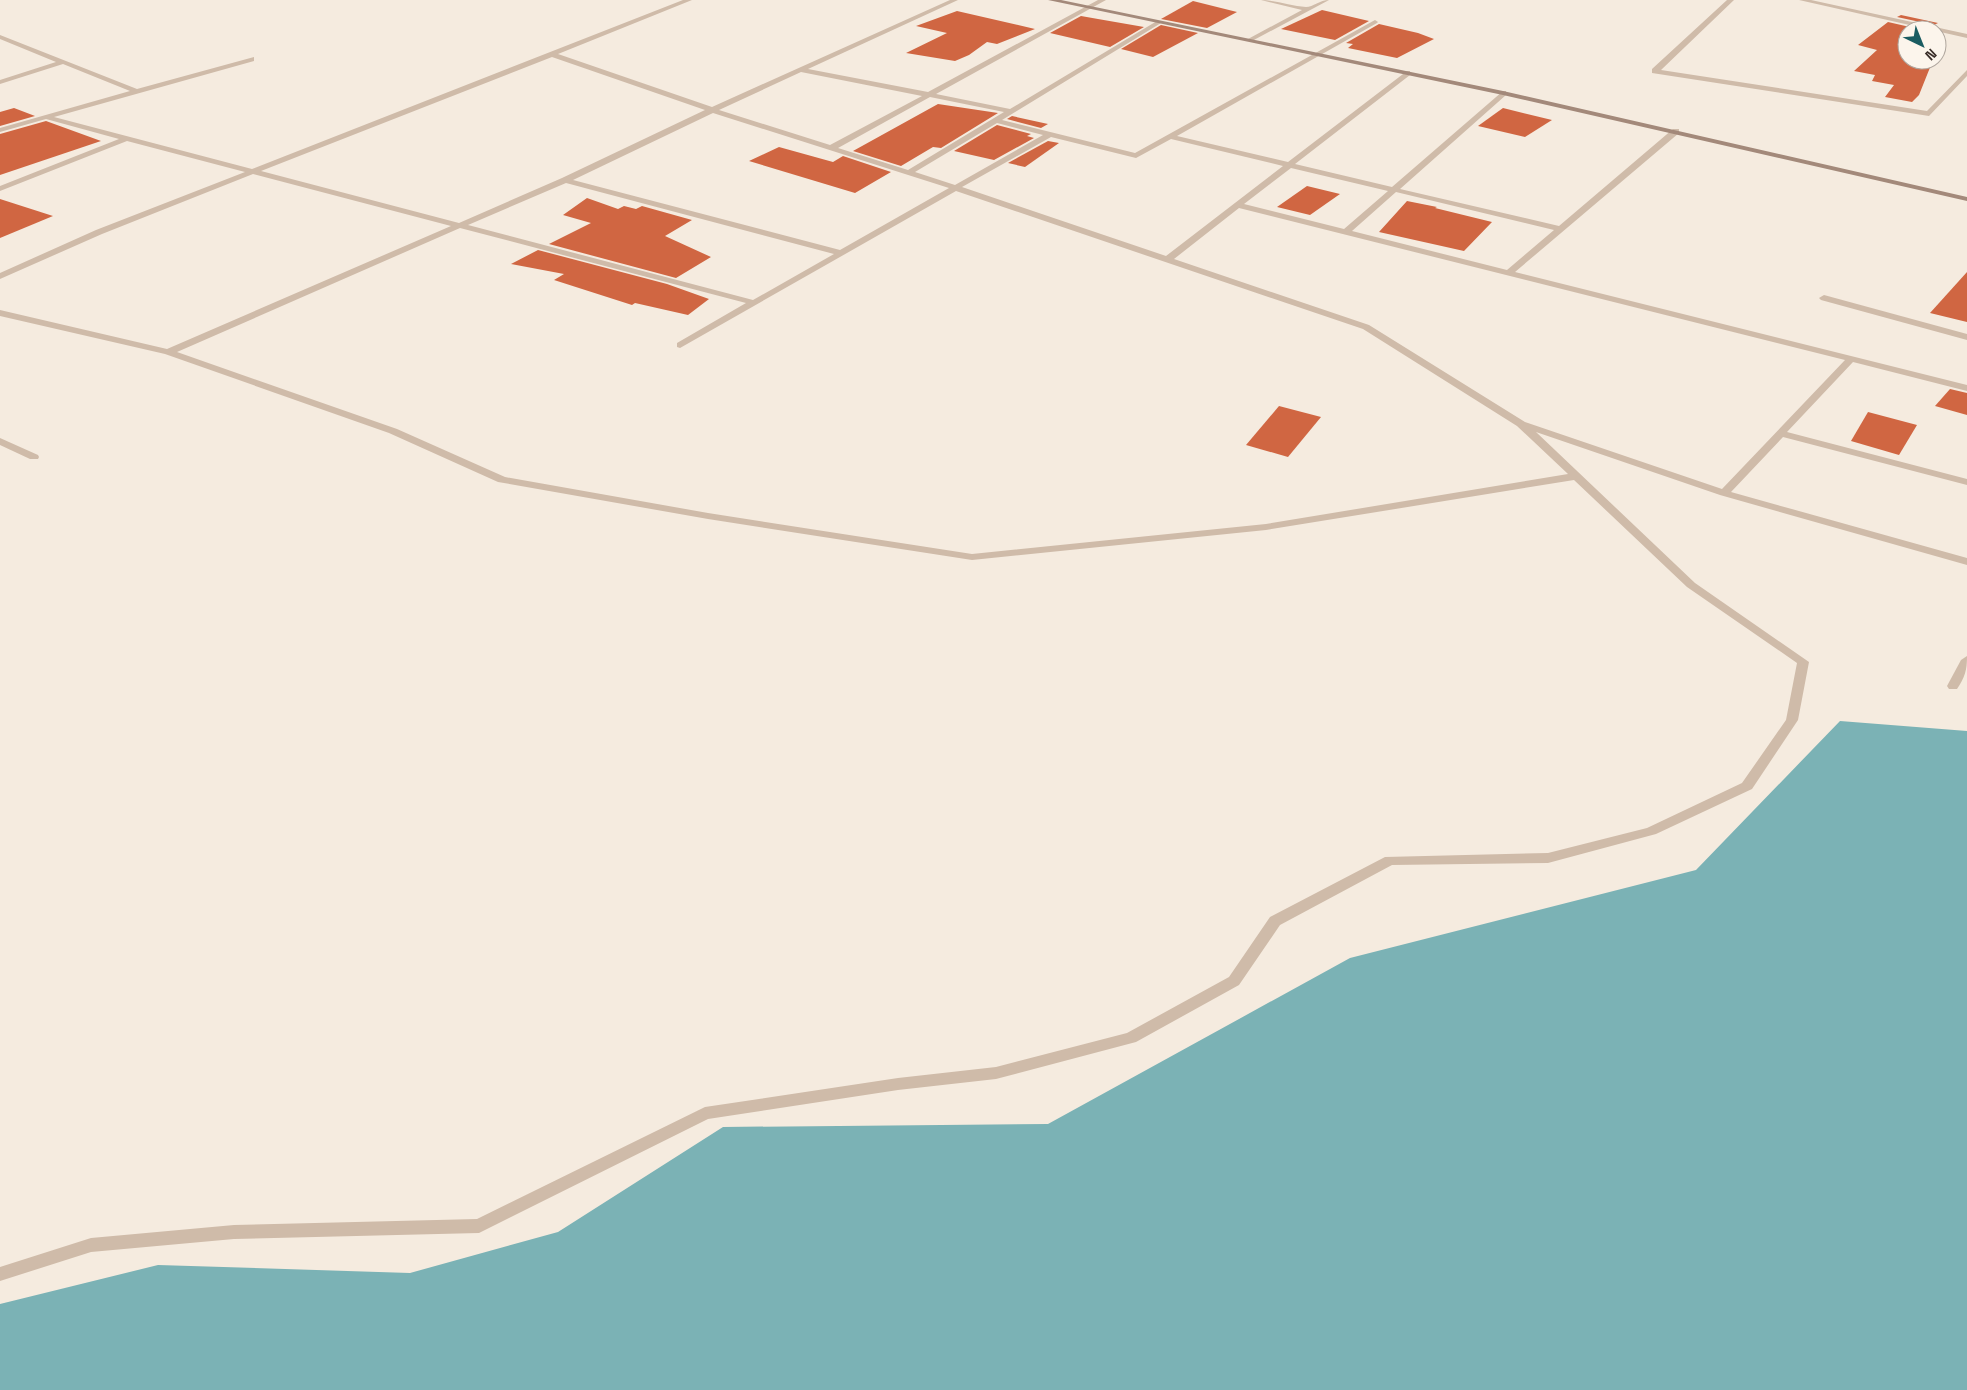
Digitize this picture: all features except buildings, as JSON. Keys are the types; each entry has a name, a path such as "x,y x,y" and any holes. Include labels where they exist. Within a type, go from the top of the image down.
{"main road":[{"path":"1051,0 1503,93 1967,199"}],"street":[{"path":"0,276 98,232 554,55 689,0"},
{"path":"168,352 564,180 712,110 955,0"},
{"path":"830,148 1103,0"},
{"path":"1264,0 1308,9"},
{"path":"1250,40 1326,0"},
{"path":"1731,0 1654,71 1929,114 1967,72"},
{"path":"1802,0 1967,36"},
{"path":"908,173 1159,22"},
{"path":"995,120 1136,156 1375,22"},
{"path":"0,37 136,91"},
{"path":"0,1274 91,1245 234,1232 479,1226 705,1113 898,1084 996,1073 1132,1038 1234,981 1275,921 1390,860 1548,858 1651,831 1747,786 1792,720 1803,662 1691,585 1521,424 1366,327 956,188 712,110 554,55"},
{"path":"0,130 251,58"},
{"path":"0,82 63,62"},
{"path":"802,70 1011,111"},
{"path":"1167,260 1407,73"},
{"path":"1346,232 1503,93"},
{"path":"45,117 755,303"},
{"path":"1509,273 1676,132"},
{"path":"680,345 1050,134"},
{"path":"1171,137 1561,229"},
{"path":"0,190 126,138"},
{"path":"564,180 842,253"},
{"path":"1237,205 1967,388"},
{"path":"1824,298 1967,337"},
{"path":"0,313 168,352 393,431 502,480 718,518 972,557 1266,527 1576,476"},
{"path":"1724,493 1782,434 1851,359"},
{"path":"1521,424 1724,493 1967,562"},
{"path":"1782,434 1967,482"},
{"path":"0,442 34,457"},
{"path":"1953,686 1967,660"}],"water":[{"path":"1840,721 1967,731 1967,1390 0,1390 0,1304 158,1265 410,1273 558,1232 723,1127 1048,1124 1350,958 1696,870"}]}
